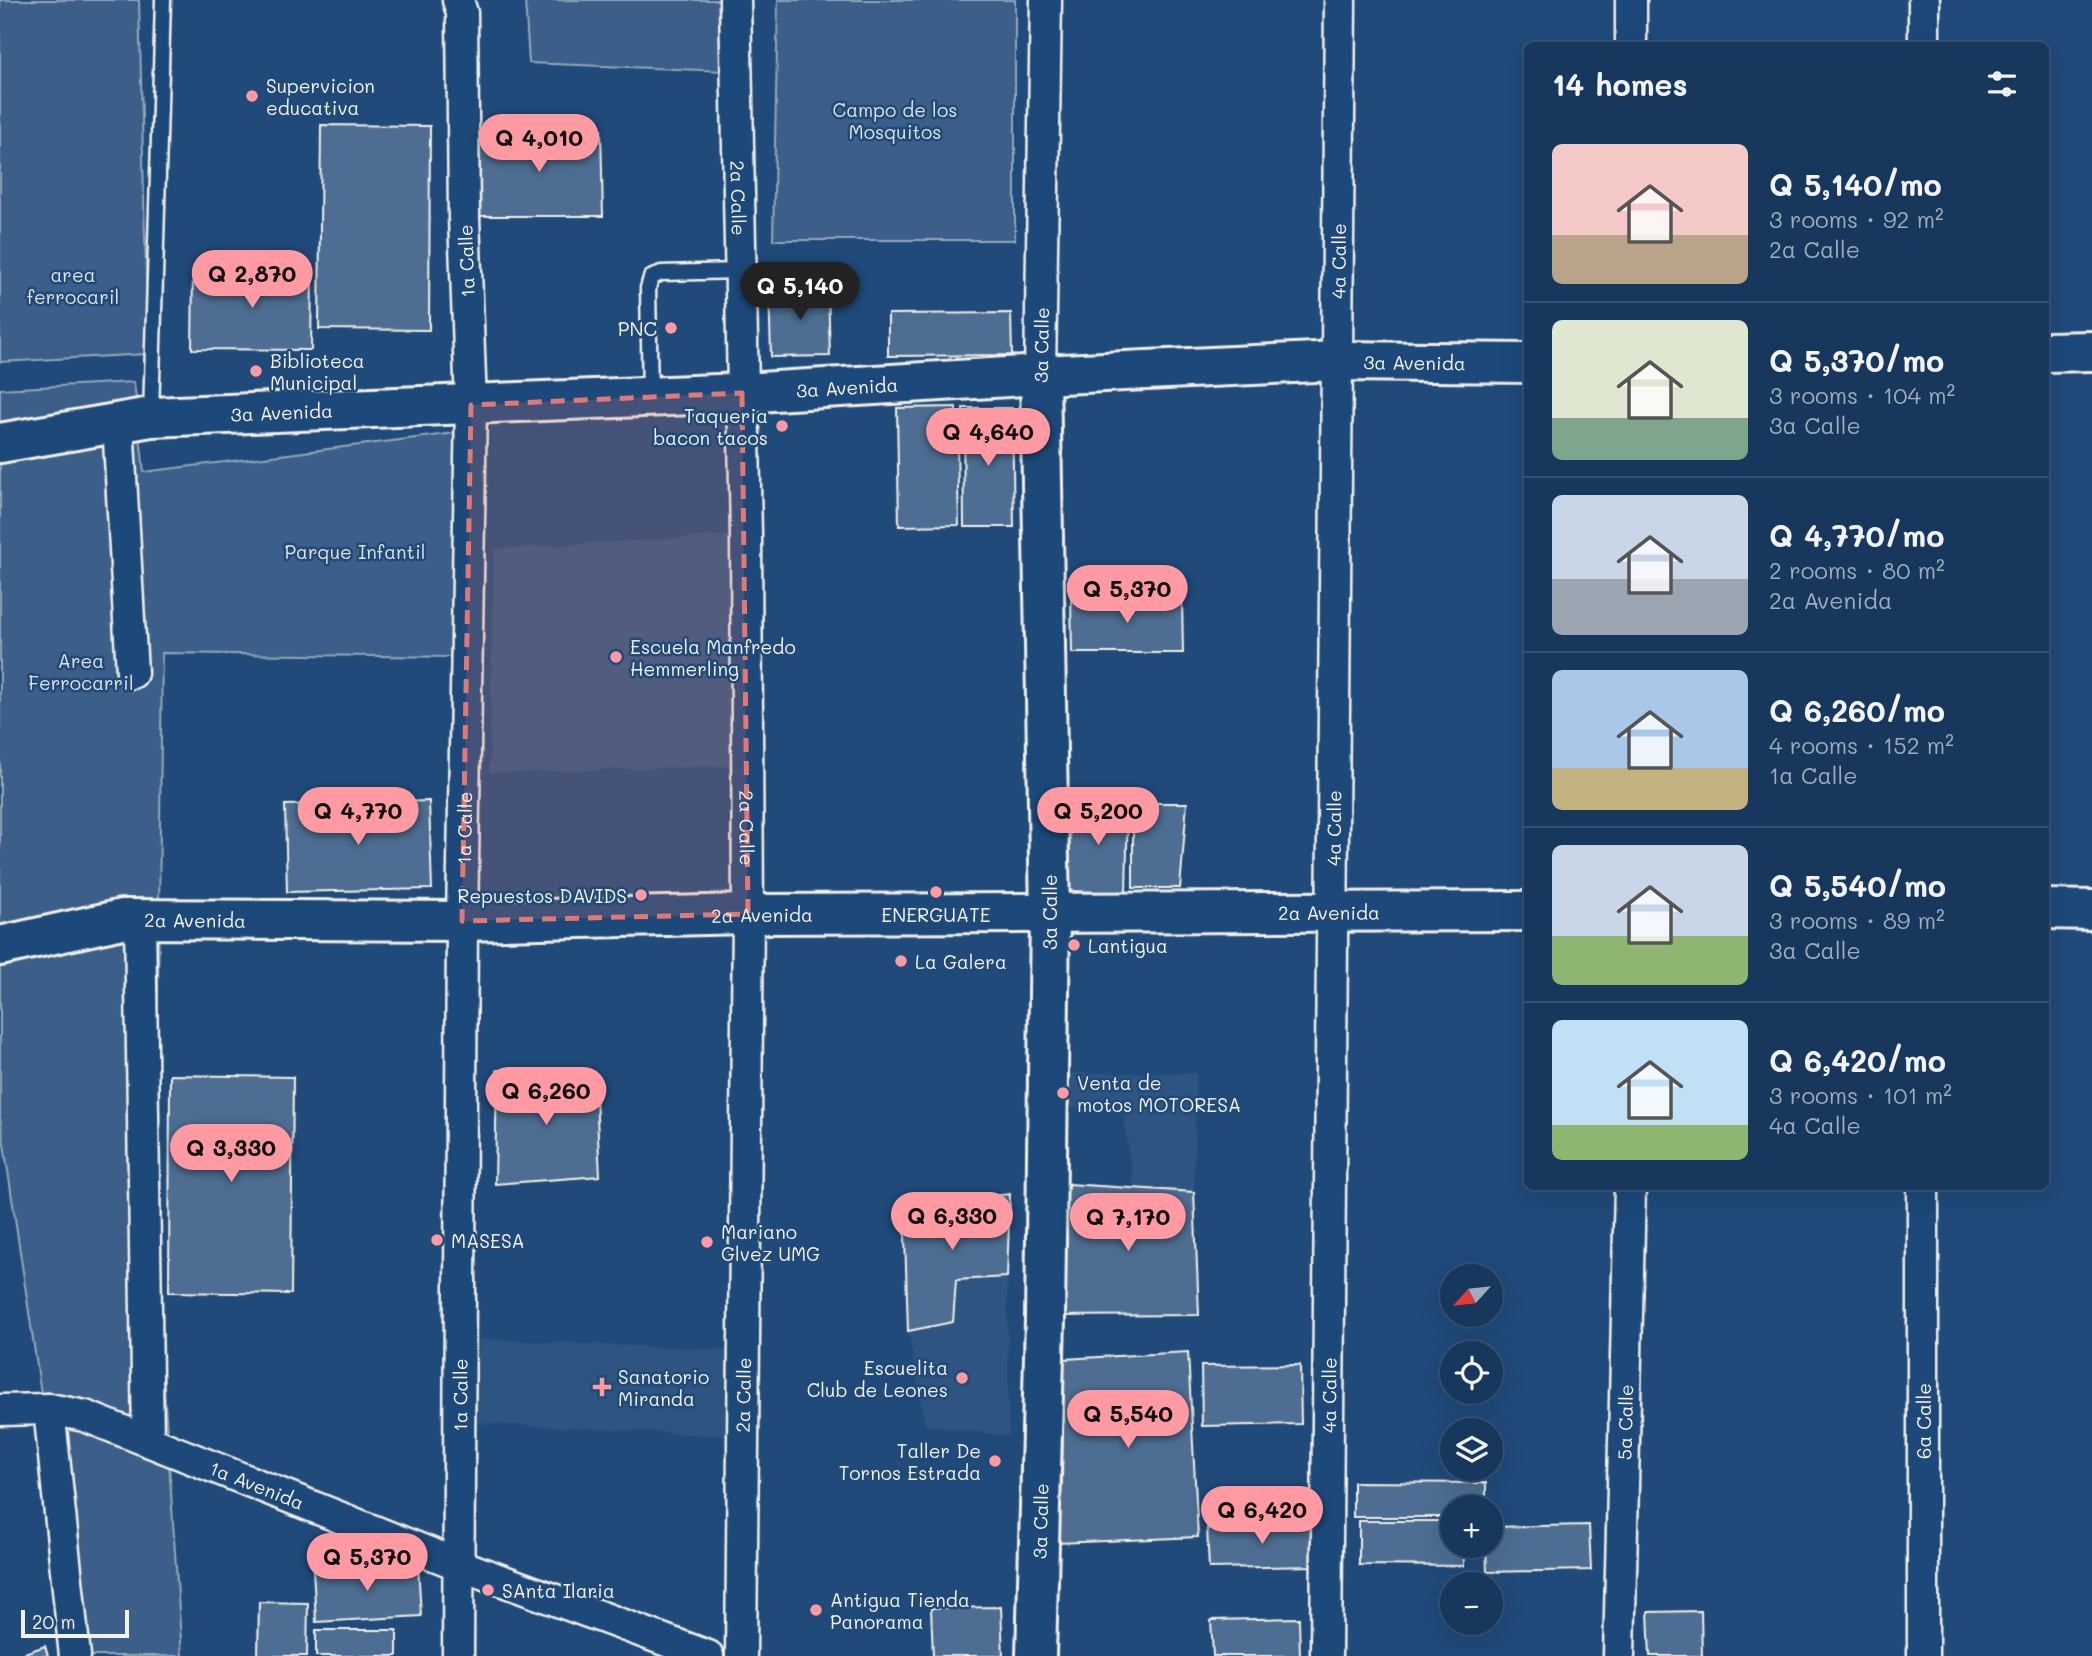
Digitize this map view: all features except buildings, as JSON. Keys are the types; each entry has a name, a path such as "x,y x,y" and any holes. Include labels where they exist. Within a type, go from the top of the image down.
{"main road":[{"path":"2049,352 2092,351"},
{"name":"3a Avenida","path":"0,443 135,420 742,393 1337,361 1524,363"},
{"name":"3a Calle","path":"1036,1656 1045,1319 1050,914 1040,375"},
{"path":"2049,909 2092,909"},
{"name":"2a Avenida","path":"0,946 122,919 462,921 748,914 1524,911"}],"street":[{"name":"1a Calle","path":"458,0 462,13 464,218 471,405 462,921 458,1656"},
{"name":"2a Calle","path":"734,0 746,547 748,914 741,1656"},
{"name":"3a Calle","path":"1040,375 1046,0"},
{"name":"4a Calle","path":"1326,1656 1340,0"},
{"path":"1631,42 1632,0"},
{"path":"1924,0 1924,42"},
{"path":"132,673 135,420"},
{"path":"140,919 148,1441"},
{"name":"5a Calle","path":"1619,1656 1630,1190"},
{"name":"6a Calle","path":"1923,1190 1923,1656"},
{"name":"1a Avenida","path":"0,1408 50,1409 85,1416 457,1564 708,1656"},
{"path":"50,1409 75,1656"}],"lane":[{"path":"135,420 163,0"},
{"path":"650,397 648,288 651,278 661,273 740,271"}],"highlighted area":[{"path":"742,393 748,914 462,921 471,405"}],"shaded area":[{"name":"Escuela Manfredo Hemmerling","path":"746,534 735,766 489,773 494,549"},
{"path":"1071,1073 1196,1073 1194,1192 1134,1189 1122,1107 1064,1108 1063,1093"},
{"name":"Escuelita Club de Leones","path":"1007,1277 1009,1436 925,1425 908,1331 952,1322 956,1280"},
{"name":"Sanatorio Miranda","path":"479,1339 728,1350 728,1436 475,1423"}],"green space":[{"name":"area ferrocaril","path":"0,0 139,0 148,354 0,362"},
{"path":"525,0 724,0 725,71 529,63"},
{"name":"Campo de los Mosquitos","path":"778,0 1015,0 1015,240 773,240"},
{"name":"Area Ferrocarril","path":"134,382 144,472 472,431 451,657 162,653 155,1254 182,1656 80,1656 0,1117 0,389"}],"place":[{"name":"Supervicion educativa","path":"252,96"},
{"name":"PNC","path":"671,328"},
{"name":"Biblioteca Municipal","path":"256,371"},
{"name":"Taqueria bacon tacos","path":"782,426"},
{"name":"Escuela Manfredo Hemmerling","path":"616,657"},
{"name":"ENERGUATE","path":"936,892"},
{"name":"Repuestos DAVIDS","path":"641,895"},
{"name":"Lantigua","path":"1074,945"},
{"name":"La Galera","path":"901,961"},
{"name":"Venta de motos MOTORESA","path":"1063,1093"},
{"name":"MASESA","path":"437,1240"},
{"name":"Mariano Glvez UMG","path":"707,1242"},
{"name":"Escuelita Club de Leones","path":"962,1378"},
{"name":"Sanatorio Miranda","path":"602,1387"},
{"name":"Taller De Tornos Estrada","path":"995,1461"},
{"name":"SAnta Ilaria","path":"488,1590"},
{"name":"Antigua Tienda Panorama","path":"816,1610"}],"park label":[{"name":"Parque Infantil","path":"355,551"}]}
